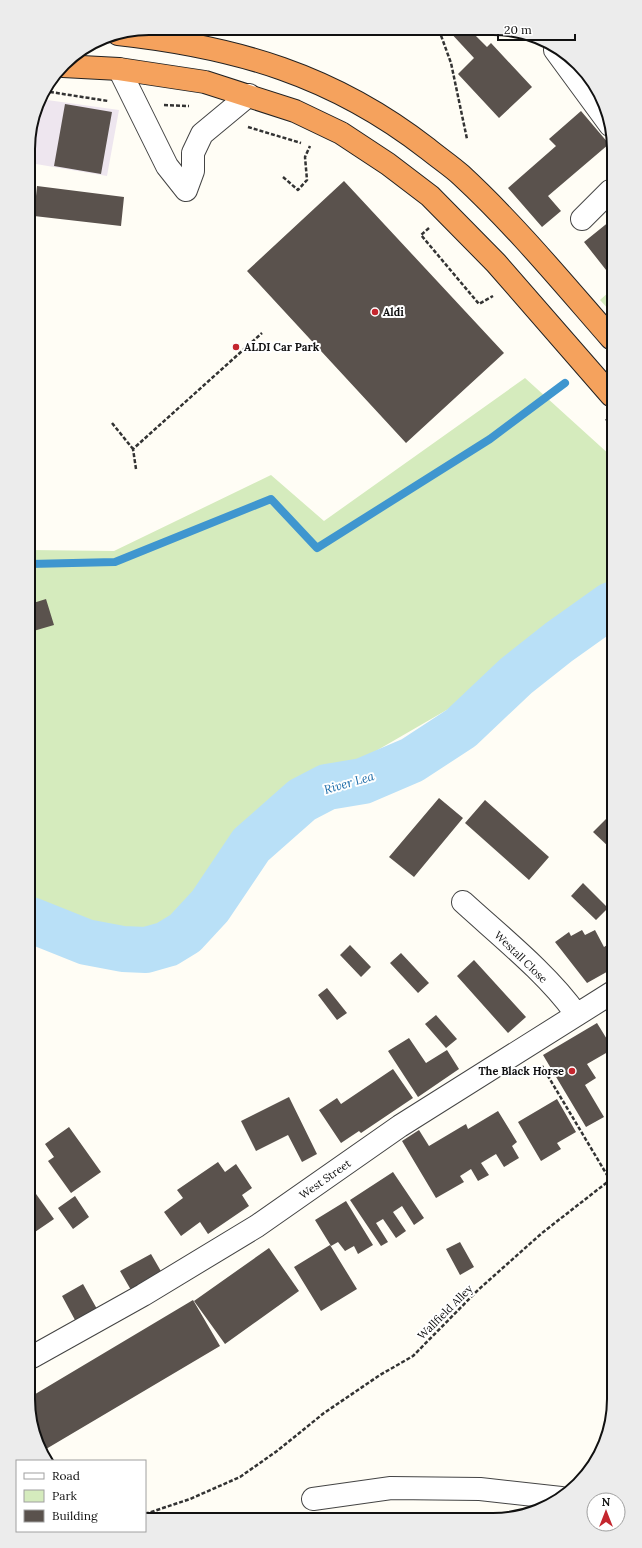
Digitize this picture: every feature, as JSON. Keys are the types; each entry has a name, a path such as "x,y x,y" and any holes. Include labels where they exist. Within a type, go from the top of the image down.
{"highway":[{"path":"136,36 168,39 220,50 270,63 316,81 365,106 407,134 461,175 527,242 607,333"},
{"path":"71,66 119,69 205,82 295,111 341,133 388,164 430,196 496,263 606,404"}],"street":[{"path":"560,57 600,111"},
{"path":"119,69 167,166 186,190 193,171 193,153 202,134 249,95"},
{"path":"582,219 607,194"},
{"name":"Westall Close","path":"463,902 550,984 567,1001 576,1014"},
{"name":"West Street","path":"35,1355 144,1295 257,1226 400,1126 607,995"},
{"path":"313,1499 391,1488 480,1489 552,1497"}],"path":[{"path":"441,35 451,62 467,139"},
{"path":"50,92 137,104 194,106 252,129 318,148"},
{"path":"283,177 298,190 307,180 305,156 311,145"},
{"path":"425,222 430,227 421,235 479,304 497,294"},
{"path":"133,449 262,333"},
{"path":"112,423 133,449 136,469"},
{"name":"Wallfield Alley","path":"529,1045 607,1175"},
{"name":"Wallfield Alley","path":"148,1513 190,1499 240,1477 277,1451 324,1413 380,1375 413,1356 478,1290 542,1233 607,1182"}],"shaded area":[{"path":"47,100 119,110 107,176 36,164 35,172 36,134 39,120"}],"green space":[{"path":"607,294 607,308 600,300"},
{"path":"525,378 607,452 607,588 537,633 501,660 457,704 362,759 316,773 288,787 221,853 198,892 181,913 160,928 129,933 109,932 74,922 35,904 35,550 114,551 271,475 324,521"}],"building":[{"path":"453,35 475,35 487,47 491,43 532,87 499,118 458,74 474,58"},
{"path":"65,104 112,112 101,174 54,166"},
{"path":"581,111 606,141 607,146 548,196 561,211 542,227 508,188 556,146 549,139"},
{"name":"Aldi","path":"344,181 504,353 406,443 247,271"},
{"path":"37,186 124,197 121,226 35,216"},
{"path":"607,223 607,271 584,242"},
{"path":"46,599 54,625 35,631 35,602"},
{"path":"439,798 463,818 414,877 389,857"},
{"path":"485,800 549,857 529,880 465,823"},
{"path":"606,819 607,820 607,845 593,832"},
{"path":"583,883 607,907 607,909 596,920 571,896"},
{"path":"582,930 585,935 595,930 604,947 607,945 607,972 587,983 555,942 569,932 571,936"},
{"path":"350,945 371,967 361,977 340,955"},
{"path":"401,953 429,983 418,993 390,963"},
{"path":"474,960 526,1017 508,1033 457,976"},
{"path":"327,988 347,1013 337,1020 318,995"},
{"path":"436,1015 457,1039 446,1048 425,1024"},
{"name":"The Black Horse","path":"597,1023 607,1039 607,1052 587,1064 596,1078 585,1085 604,1117 586,1127 543,1055"},
{"path":"409,1038 426,1063 447,1050 459,1069 418,1097 388,1051"},
{"path":"393,1069 413,1098 361,1133 359,1131 341,1143 319,1110 337,1098 341,1104"},
{"path":"289,1097 317,1154 302,1162 288,1135 256,1151 241,1121"},
{"path":"557,1099 576,1132 557,1143 561,1149 541,1161 518,1122"},
{"path":"498,1111 517,1142 512,1146 519,1158 504,1167 496,1154 481,1163 489,1175 478,1181 471,1169 460,1176 464,1182 436,1198 402,1141 419,1130 429,1146 466,1124 468,1129"},
{"path":"69,1127 101,1172 71,1193 48,1161 54,1157 45,1144"},
{"path":"218,1162 225,1172 236,1164 252,1188 242,1195 249,1206 208,1234 200,1222 181,1236 164,1212 183,1198 177,1190"},
{"path":"393,1172 424,1218 414,1225 402,1206 393,1212 406,1231 396,1238 383,1219 376,1223 388,1242 381,1246 350,1200"},
{"path":"35,1193 54,1219 35,1232"},
{"path":"75,1196 89,1217 73,1229 58,1208"},
{"path":"346,1201 373,1245 358,1254 354,1246 345,1251 338,1242 331,1246 315,1220"},
{"path":"460,1242 474,1267 460,1275 446,1249"},
{"path":"330,1245 357,1289 321,1311 294,1267"},
{"path":"269,1248 299,1291 225,1344 194,1301"},
{"path":"151,1254 162,1273 131,1290 120,1271"},
{"path":"83,1284 97,1309 75,1320 62,1296"},
{"path":"193,1300 220,1346 47,1449 39,1428 36,1414 35,1394"}],"waterway":[{"path":"35,564 115,562 271,499 317,548 490,439 565,383"},
{"name":"River Lea","path":"35,922 86,942 123,949 146,950 167,944 185,933 210,906 251,845 302,800 327,787 363,781 412,760 461,728 516,676 559,642 607,608"}],"place":[{"name":"Aldi","path":"375,312"},
{"name":"ALDI Car Park","path":"236,347"},
{"name":"The Black Horse","path":"572,1071"}]}
